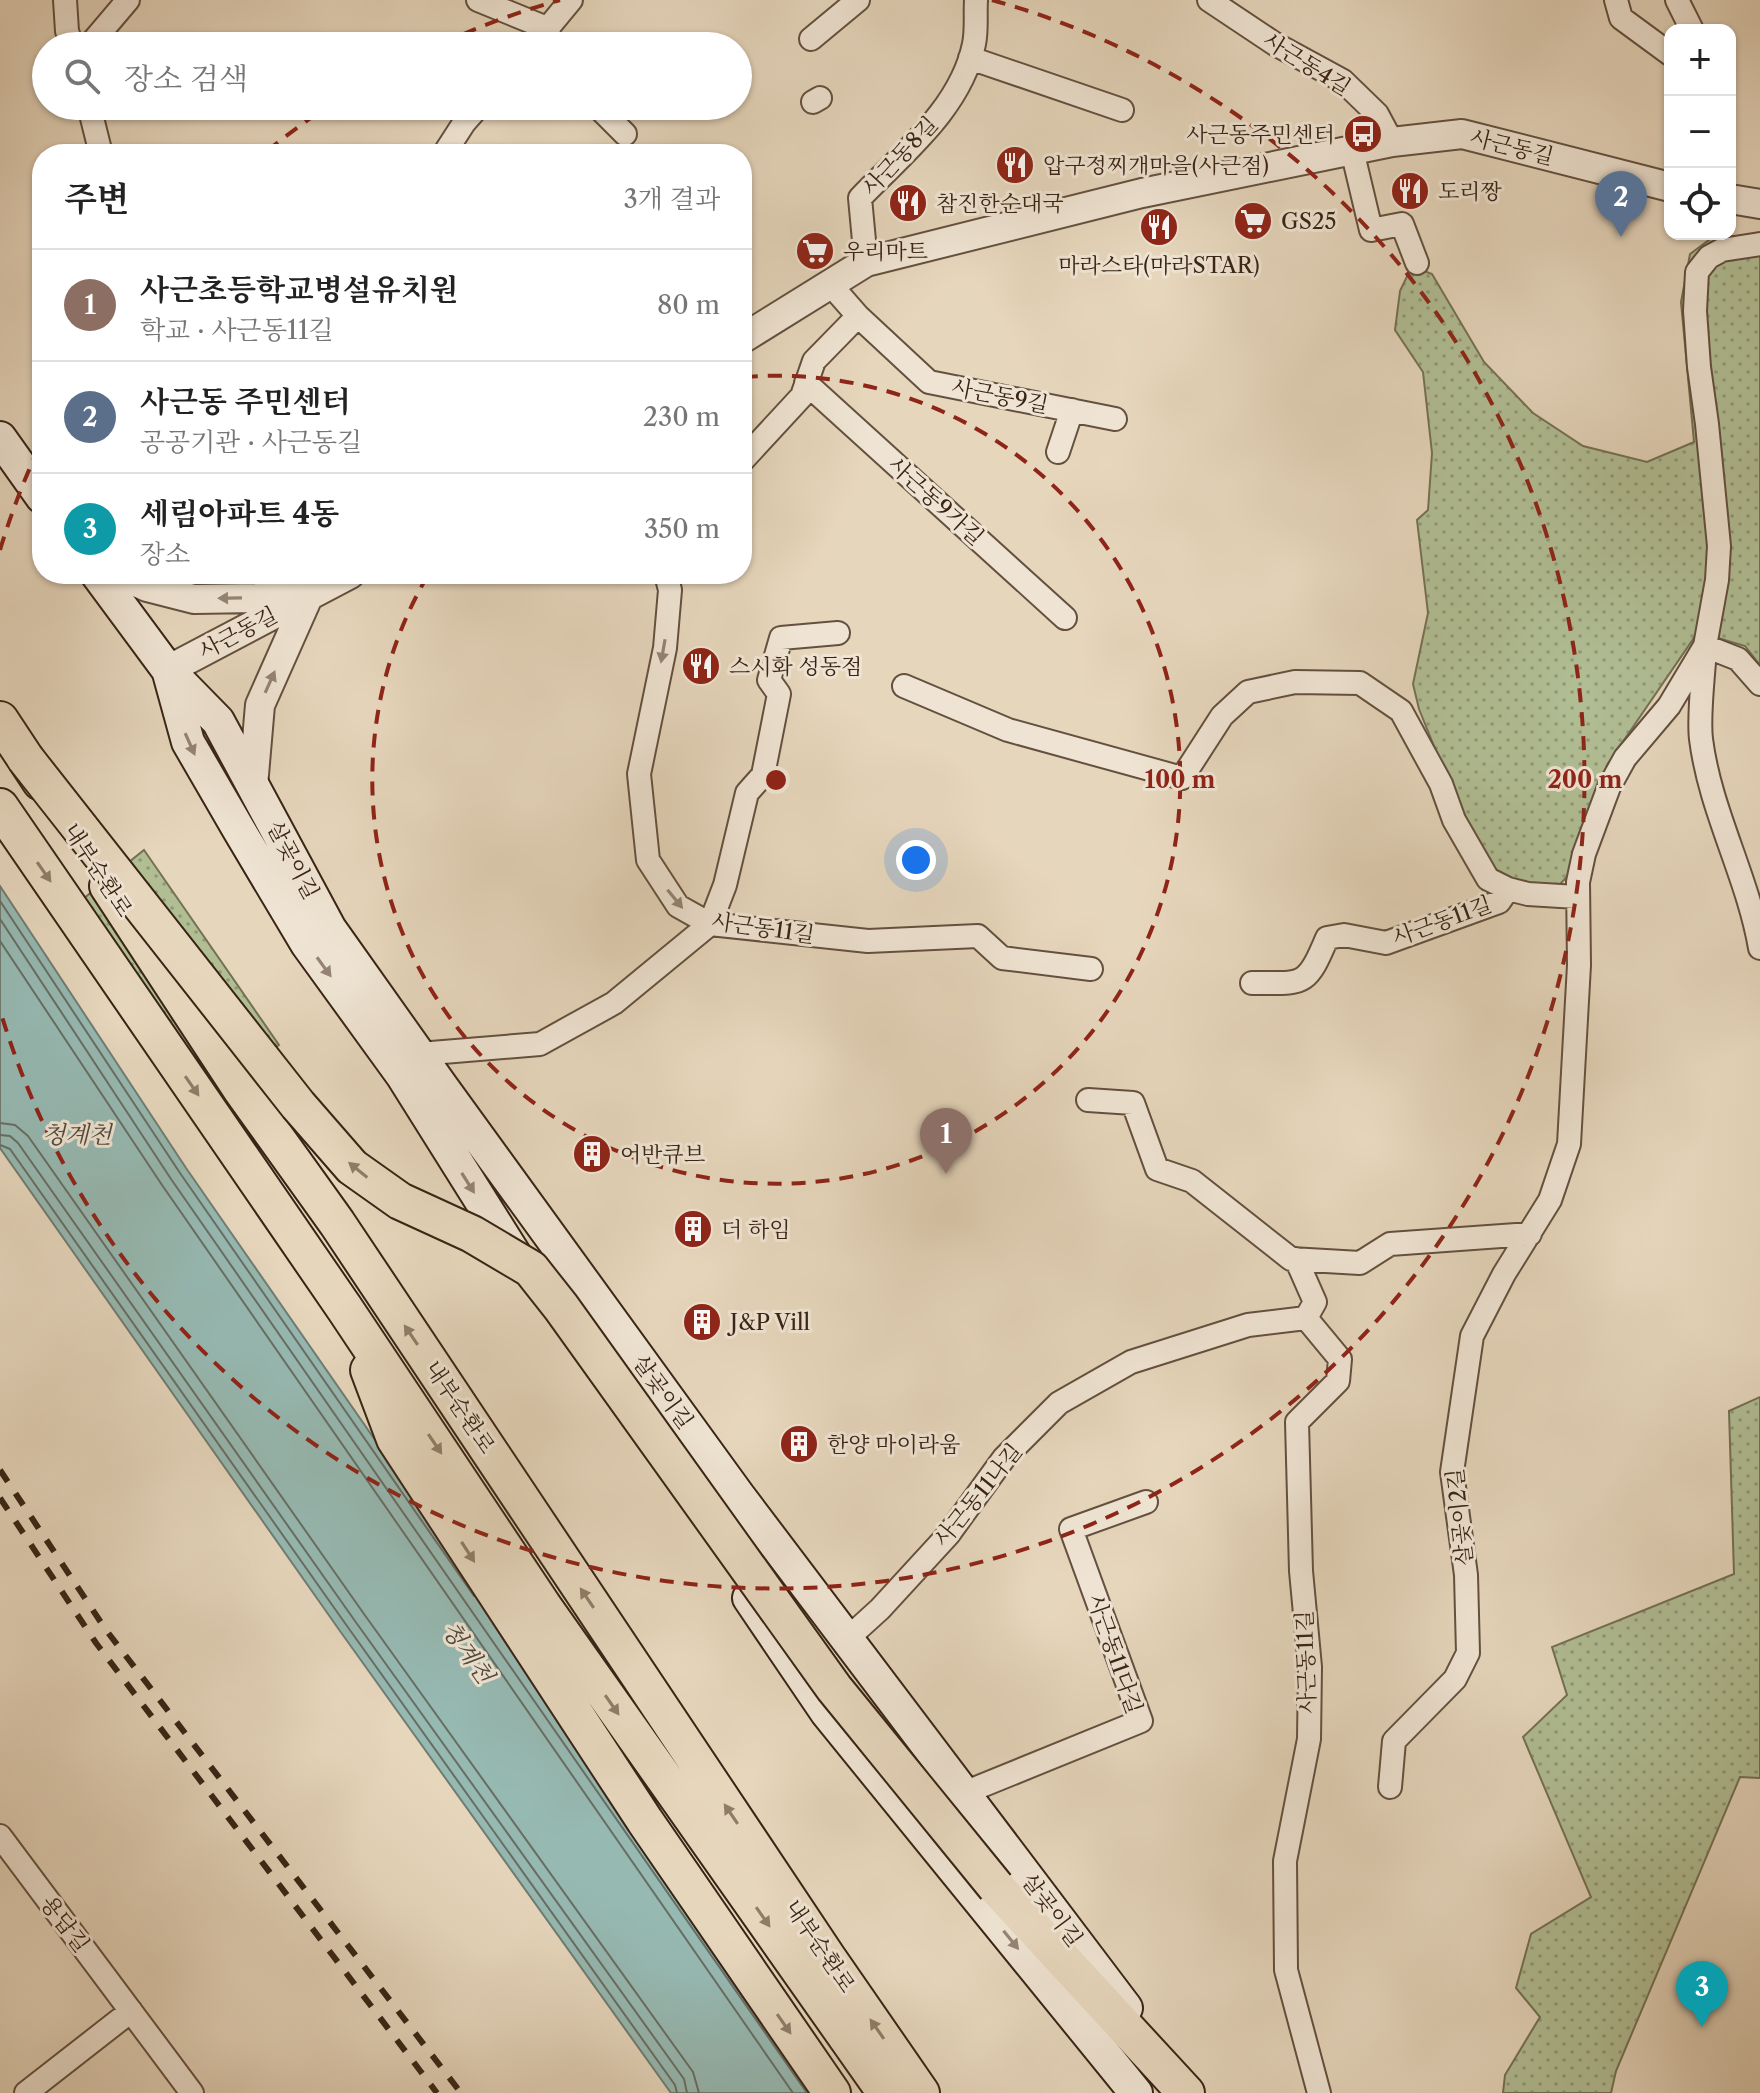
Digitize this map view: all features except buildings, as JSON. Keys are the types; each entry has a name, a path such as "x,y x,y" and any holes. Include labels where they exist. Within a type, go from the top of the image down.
{"highway":[{"name":"내부순환로","path":"0,720 241,1089 337,1223 921,2093"},
{"path":"25,758 298,1105 352,1167 400,1201 472,1234 531,1269 834,1688 996,1887 1188,2093"},
{"name":"내부순환로","path":"0,807 345,1309 543,1606 886,2093"},
{"path":"345,1309 395,1439 653,1834 832,2093"}],"main road":[{"path":"0,438 32,483"},
{"name":"살곶이길","path":"104,584 168,670 218,721 330,929 419,1054 671,1403 1188,2093"},
{"name":"살곶이길","path":"168,670 188,742 307,944 402,1075 491,1221 827,1713 1136,2093"},
{"path":"634,1429 632,1415 637,1402 647,1398 671,1403"},
{"path":"757,1611 791,1637 812,1645 828,1646 847,1639"}],"street":[{"path":"65,0 69,32"},
{"path":"101,32 128,0"},
{"path":"478,0 526,32"},
{"path":"546,32 571,0"},
{"path":"811,39 858,0"},
{"name":"사근동8길","path":"866,262 860,198 924,132 958,91 975,43 976,0"},
{"name":"사근동4길","path":"1209,0 1275,44 1343,81 1377,114 1392,142"},
{"path":"1616,0 1621,18 1664,50"},
{"path":"1677,0 1689,24"},
{"path":"970,58 1122,110"},
{"path":"92,120 98,144"},
{"path":"450,144 467,120"},
{"path":"611,120 625,134"},
{"name":"사근동길","path":"752,333 866,262 1142,193 1392,142 1462,134 1664,185"},
{"path":"1352,150 1371,230 1402,224 1417,263"},
{"path":"1736,200 1760,204"},
{"path":"1760,244 1722,250 1709,257 1697,272 1695,311 1719,546 1717,580 1705,646 1700,737 1711,790 1754,915 1760,948"},
{"name":"사근동9길","path":"830,284 858,316 929,382 1115,419"},
{"path":"752,450 802,396 814,361 858,316"},
{"name":"사근동9가길","path":"806,383 1065,618"},
{"name":"사근동9길","path":"1058,452 1072,410"},
{"path":"140,584 194,599 308,597 260,705 253,786"},
{"name":"사근동길","path":"168,670 332,584"},
{"name":"사근동11길","path":"668,584 665,648 639,774 648,860 678,906 710,924 868,941 978,936 1002,958 1091,969"},
{"path":"419,1054 540,1044 614,1003 710,924 725,885 747,793 763,775 779,694 769,680 781,638 838,633"},
{"path":"1705,646 1738,659 1760,684"},
{"name":"살곶이2길","path":"1390,1787 1394,1741 1455,1679 1468,1653 1466,1575 1452,1472 1472,1336 1504,1274 1550,1200 1569,1144 1579,965 1577,897 1584,854 1609,787 1625,758 1669,706 1705,646"},
{"path":"904,686 1008,730 1182,778 1222,716 1248,692 1295,682 1360,683 1401,711 1441,784 1454,820 1488,879 1528,894 1577,897"},
{"name":"사근동11길","path":"1252,983 1296,983 1314,969 1327,938 1344,935 1386,943 1499,902 1508,889"},
{"path":"1088,1100 1133,1103 1157,1169 1192,1181 1291,1259 1360,1263 1390,1244 1530,1234"},
{"path":"1296,1259 1315,1302 1306,1318"},
{"name":"사근동11길","path":"1306,1318 1340,1359 1338,1381 1297,1422 1301,1571 1310,1667 1309,1739 1285,1861 1286,1970 1319,2093"},
{"name":"사근동11나길","path":"847,1639 880,1609 948,1535 1004,1458 1059,1403 1131,1362 1248,1325 1306,1318"},
{"name":"사근동11다길","path":"964,1793 1141,1721 1071,1529 1146,1502"},
{"name":"용답길","path":"0,1836 131,2011 185,2091"},
{"path":"26,2093 131,2011"}],"green space":[{"path":"1760,235 1760,665 1745,646 1698,632 1607,765 1570,874 1559,885 1529,888 1503,880 1485,860 1465,823 1419,709 1413,684 1428,613 1417,520 1428,510 1432,453 1423,372 1395,330 1400,291 1412,266 1432,274 1484,362 1533,413 1583,446 1647,462 1694,442 1681,302 1690,254 1709,240 1736,240 1736,236"},
{"path":"144,850 279,1045 201,1098 73,907"},
{"path":"1760,1397 1760,1778 1740,1777 1616,2071 1611,2093 1503,2093 1505,2075 1540,2017 1516,1988 1531,1934 1591,1897 1523,1737 1567,1695 1552,1647 1734,1574 1729,1411"}],"water":[{"name":"청계천","path":"0,886 186,1168 829,2093 671,2093 340,1631 0,1148"}],"railway":[{"path":"0,1470 106,1630 461,2093"},
{"path":"0,1498 96,1643 437,2093"}],"place":[{"name":"사근동주민센터","path":"1363,134"},
{"name":"압구정찌개마을(사근점)","path":"1015,165"},
{"name":"도리짱","path":"1410,191"},
{"name":"참진한순대국","path":"908,203"},
{"name":"GS25","path":"1253,221"},
{"name":"마라스타(마라STAR)","path":"1159,227"},
{"name":"사근동 주민센터","path":"1621,237"},
{"name":"우리마트","path":"815,251"},
{"name":"스시화 성동점","path":"701,666"},
{"name":"어반큐브","path":"592,1154"},
{"name":"사근초등학교병설유치원","path":"946,1174"},
{"name":"더 하임","path":"693,1229"},
{"name":"J&P Vill","path":"702,1322"},
{"name":"한양 마이라움","path":"799,1444"},
{"name":"세림아파트 4동","path":"1702,2027"}]}
